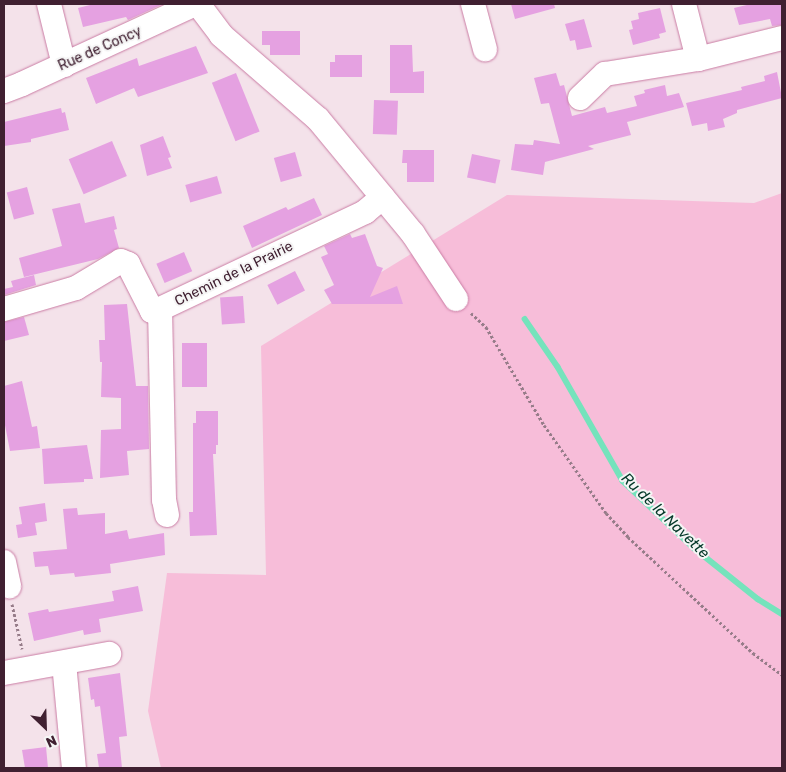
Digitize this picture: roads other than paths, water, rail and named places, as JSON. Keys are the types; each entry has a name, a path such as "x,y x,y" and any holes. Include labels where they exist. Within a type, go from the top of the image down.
{"street":[{"path":"49,4 64,65"},
{"path":"197,4 221,35 318,118 414,234 456,299"},
{"name":"Rue de Concy","path":"4,91 197,4"},
{"path":"473,4 485,49"},
{"path":"684,4 698,59"},
{"path":"580,98 605,74 698,59 782,38"},
{"name":"Chemin de la Prairie","path":"167,515 164,500 160,310 365,212 382,197"},
{"path":"4,309 76,288 120,261 128,264 152,310 160,310"},
{"path":"4,562 9,586"},
{"path":"15,671 109,654"},
{"path":"64,663 74,768"}],"waterway":[{"name":"Ru de la Navette","path":"525,319 558,367 623,481 694,548 758,599 782,614"}]}
